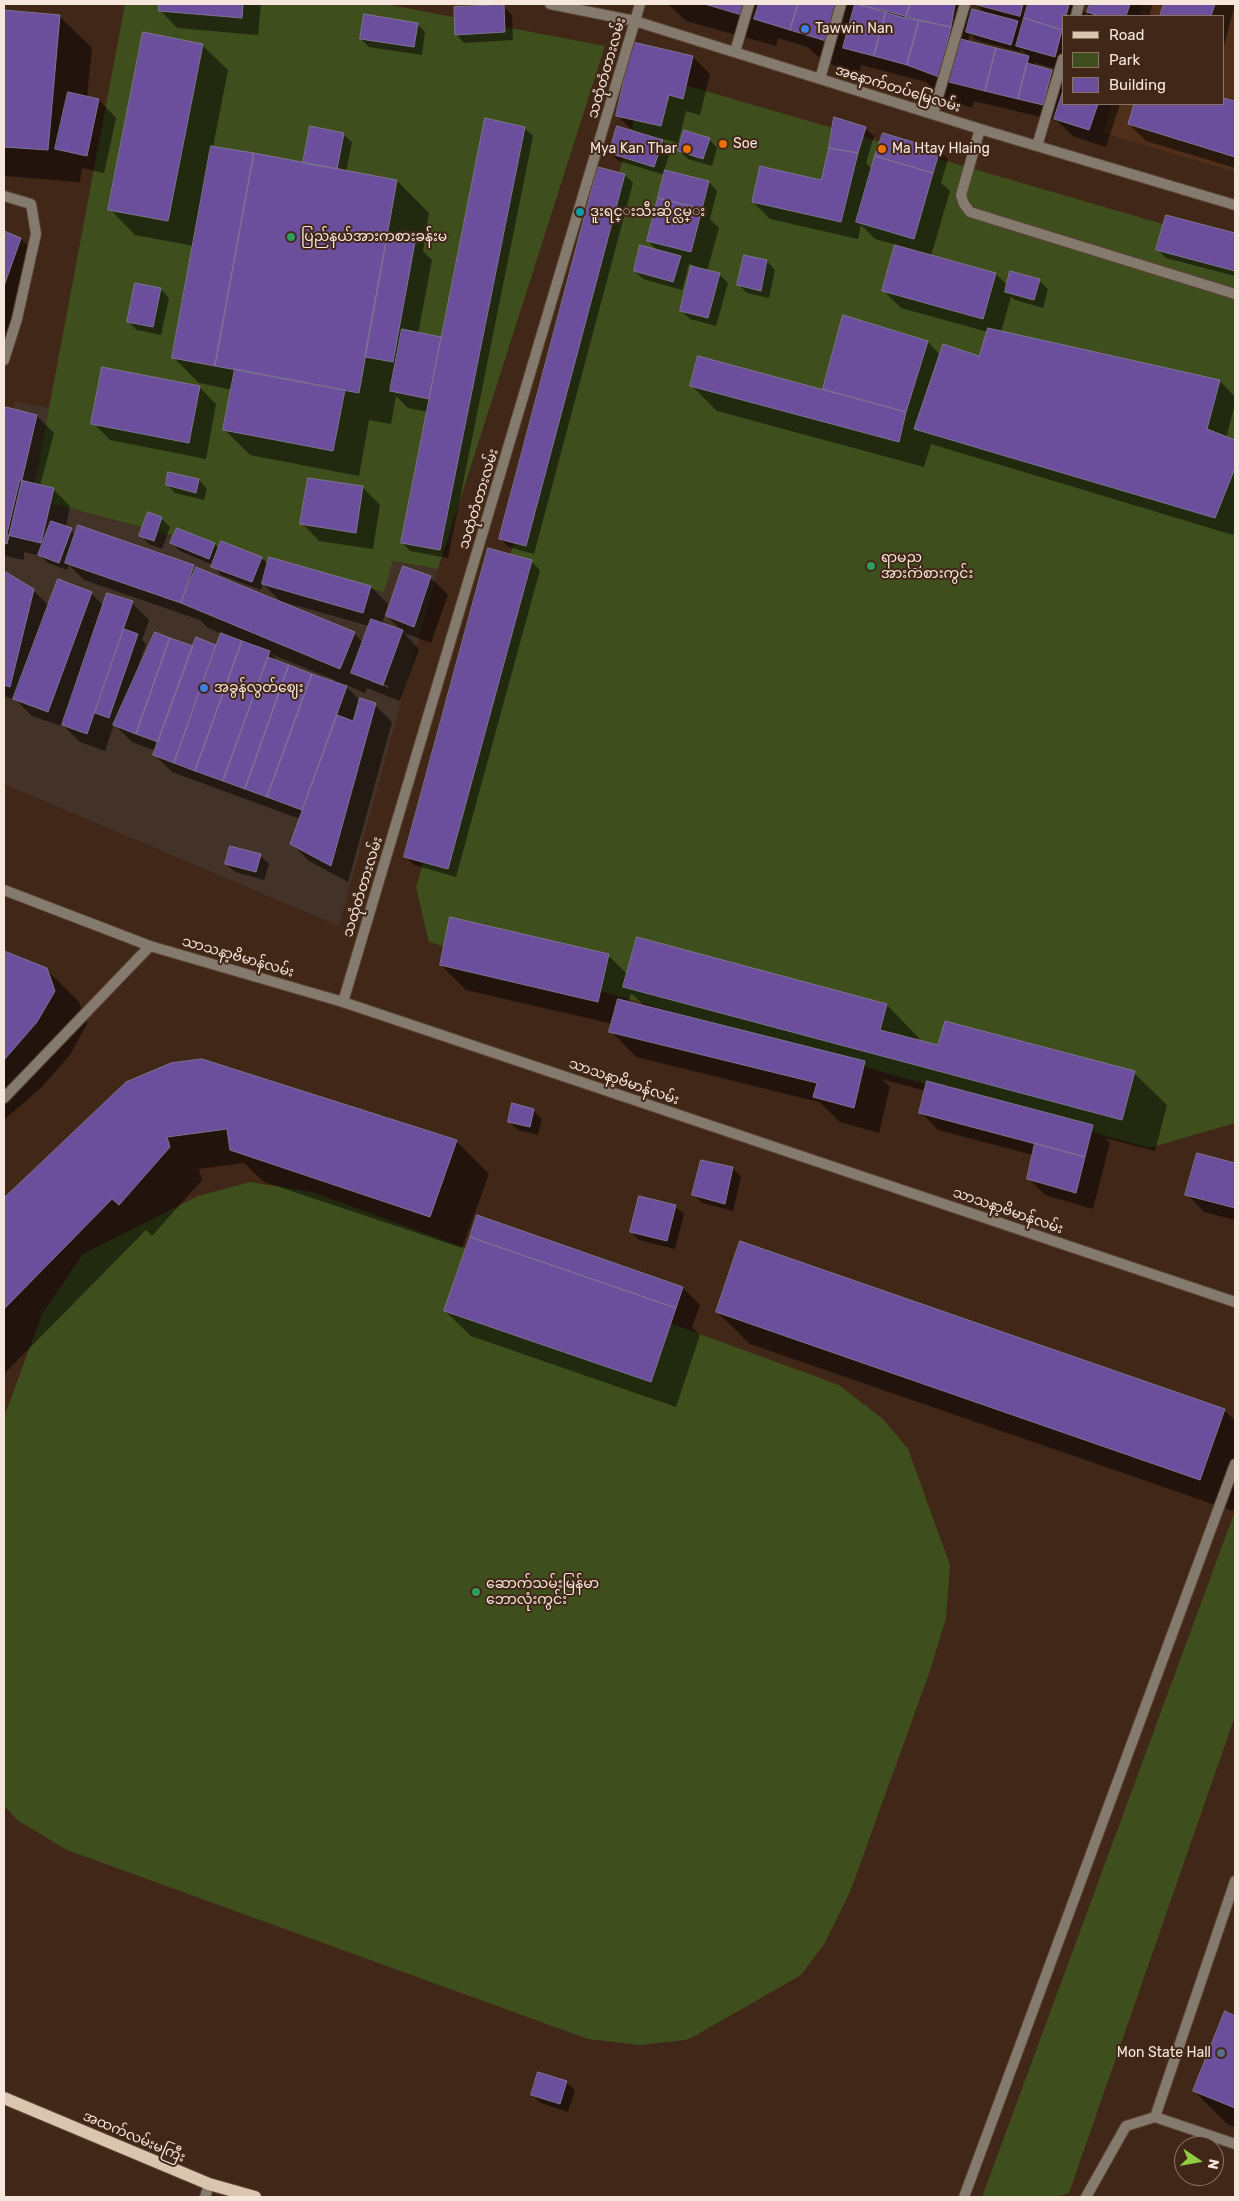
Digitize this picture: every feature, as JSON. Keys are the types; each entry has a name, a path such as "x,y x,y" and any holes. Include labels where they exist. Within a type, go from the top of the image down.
{"main road":[{"name":"အထက်လမ်းမကြီး","path":"4,2098 210,2184 255,2197"}],"street":[{"name":"အနောက်တပ်မြေလမ်း","path":"550,4 635,21 980,129 1235,206"},
{"name":"သထုံတံတားလမ်း","path":"343,1002 640,4"},
{"path":"735,52 748,4"},
{"path":"820,79 840,4"},
{"path":"933,114 965,4"},
{"path":"1037,146 1062,63"},
{"path":"980,129 961,195 964,204 970,212 1235,294"},
{"path":"4,196 31,204 36,234 18,319 4,360"},
{"name":"သာသနာ့ဗိမာန်လမ်း","path":"4,890 150,946 343,1002 1235,1302"},
{"path":"4,1098 150,946"},
{"path":"964,2197 1235,1464"},
{"path":"1155,2117 1235,1880"},
{"path":"1086,2197 1126,2126 1155,2117 1235,2144"},
{"path":"205,2197 210,2184"}],"shaded area":[{"path":"1143,4 1235,4 1235,172 1103,133 1112,105 1224,105 1224,15 1139,15"},
{"name":"အခွန်လွတ်ဈေး","path":"15,401 49,408 32,498 384,592 393,561 438,569 339,926 4,784 4,444"}],"green space":[{"path":"125,4 385,4 605,46 438,569 393,561 384,592 32,498"},
{"name":"ရာမည အားကစားကွင်း","path":"647,74 1235,245 1235,1123 1149,1148 429,942 416,887"},
{"name":"ဆောက်သမ်းမြန်မာ ဘောလုံးကွင်း","path":"250,1182 312,1192 839,1385 883,1419 908,1449 950,1565 946,1618 930,1671 850,1892 825,1943 801,1975 685,2040 640,2045 588,2039 67,1850 17,1820 4,1805 4,1417 42,1314 83,1254 198,1196"},
{"path":"1235,1511 1235,1716 1069,2193 1056,2197 982,2197"}],"building":[{"path":"159,4 243,4 242,18 159,11"},
{"path":"705,4 746,4 743,15"},
{"path":"759,4 798,4 790,30 754,19"},
{"path":"798,4 837,4 826,41 790,30"},
{"path":"855,4 886,11 874,56 843,48"},
{"path":"857,4 910,4 906,18"},
{"path":"910,4 955,4 951,27 906,18"},
{"path":"974,4 1023,4 1020,16"},
{"path":"1028,4 1069,4 1066,15 1062,15 1062,30 1024,18"},
{"path":"1090,4 1130,4 1126,15 1096,15 1087,12"},
{"path":"1164,4 1215,4 1211,15 1160,15"},
{"path":"504,5 505,32 455,35 454,7"},
{"path":"972,9 1018,21 1011,45 966,32"},
{"path":"4,10 60,15 48,150 4,147"},
{"path":"886,11 919,20 907,65 874,56"},
{"path":"364,14 418,23 414,47 360,39"},
{"path":"1024,18 1062,30 1055,57 1016,46"},
{"path":"919,20 951,27 939,77 907,65"},
{"path":"143,32 203,44 168,221 108,210"},
{"path":"961,39 996,48 985,91 949,82"},
{"path":"633,42 693,56 683,99 669,95 661,126 616,116"},
{"path":"996,48 1029,56 1018,99 985,91"},
{"path":"1027,63 1052,70 1043,105 1018,99"},
{"path":"68,92 99,99 87,156 55,149"},
{"path":"1062,94 1062,105 1098,105 1089,130 1054,119"},
{"path":"1224,98 1235,101 1235,157 1128,124 1134,105 1224,105"},
{"path":"834,117 866,127 858,153 829,148"},
{"path":"485,118 525,127 440,550 401,543"},
{"path":"310,126 344,133 337,169 303,163"},
{"path":"617,126 663,140 654,167 609,153"},
{"path":"684,130 710,138 703,159 678,151"},
{"path":"883,133 940,150 933,173 875,156"},
{"path":"211,146 254,153 215,366 172,358"},
{"path":"829,148 858,153 841,222 752,202 760,166 821,180"},
{"path":"254,153 397,180 359,393 215,366"},
{"path":"875,156 933,173 914,239 856,222"},
{"path":"598,167 625,174 526,546 499,539"},
{"path":"665,170 709,181 702,209 658,198"},
{"path":"658,198 702,209 691,252 647,241"},
{"path":"1166,215 1235,233 1235,271 1156,250"},
{"path":"4,231 21,238 4,286"},
{"path":"387,237 415,242 393,362 365,357"},
{"path":"640,245 681,256 673,282 634,271"},
{"path":"895,245 996,273 983,319 882,291"},
{"path":"744,255 767,260 761,291 737,285"},
{"path":"691,266 720,273 708,318 680,311"},
{"path":"1010,271 1040,279 1034,300 1005,292"},
{"path":"135,283 161,288 153,327 127,322"},
{"path":"843,315 928,341 906,412 823,389"},
{"path":"988,328 1220,380 1207,429 1235,440 1235,468 1215,518 914,429 943,344 979,356"},
{"path":"402,329 441,337 429,399 390,391"},
{"path":"698,356 906,412 899,442 690,386"},
{"path":"102,367 200,386 189,443 91,424"},
{"path":"235,369 345,390 333,451 223,430"},
{"path":"6,407 37,415 7,544 4,543 4,418"},
{"path":"168,472 199,479 196,493 166,485"},
{"path":"308,478 363,486 356,533 300,524"},
{"path":"20,480 54,488 41,543 7,535"},
{"path":"148,512 162,517 154,541 139,536"},
{"path":"51,521 72,528 59,563 38,555"},
{"path":"78,525 194,565 181,603 65,563"},
{"path":"177,528 215,543 209,559 170,543"},
{"path":"221,541 262,557 252,582 211,567"},
{"path":"488,548 532,560 448,869 404,857"},
{"path":"269,557 371,586 363,613 262,584"},
{"path":"403,566 431,576 414,627 386,616"},
{"path":"196,567 355,632 340,669 181,603"},
{"path":"4,571 34,589 10,687 4,685"},
{"path":"58,579 92,592 48,712 13,699"},
{"path":"107,593 133,601 87,734 62,725"},
{"path":"371,619 403,630 383,685 351,673"},
{"path":"124,629 138,634 109,718 95,713"},
{"path":"155,632 170,638 136,734 113,725"},
{"path":"221,633 242,641 195,771 174,763"},
{"path":"196,637 216,645 174,763 153,755"},
{"path":"170,638 193,646 158,742 136,734"},
{"path":"242,641 270,651 223,781 195,771"},
{"path":"268,657 289,665 245,789 223,781"},
{"path":"289,665 312,674 267,797 245,789"},
{"path":"312,674 347,686 302,810 267,797"},
{"path":"360,698 376,703 331,866 290,844 337,715 353,721"},
{"path":"230,846 261,854 256,872 225,864"},
{"path":"450,917 609,954 598,1002 440,965"},
{"path":"637,937 887,1004 880,1030 938,1045 945,1021 1135,1071 1122,1120 623,987"},
{"path":"4,951 47,968 55,991 37,1022 4,1060"},
{"path":"618,999 865,1061 854,1108 813,1097 817,1083 609,1032"},
{"path":"202,1059 457,1140 430,1217 230,1150 227,1129 167,1137 170,1147 119,1205 112,1199 4,1309 4,1198 126,1082 171,1063"},
{"path":"927,1081 1093,1125 1085,1157 919,1113"},
{"path":"512,1103 534,1109 530,1127 508,1122"},
{"path":"1035,1143 1085,1157 1076,1193 1027,1179"},
{"path":"1197,1153 1235,1163 1235,1208 1185,1195"},
{"path":"701,1160 733,1167 725,1204 692,1195"},
{"path":"639,1196 676,1205 667,1241 630,1232"},
{"path":"477,1215 683,1287 676,1308 470,1237"},
{"path":"470,1237 676,1308 651,1382 444,1311"},
{"path":"740,1241 1225,1409 1200,1480 716,1312"},
{"name":"Mon State Hall","path":"1225,2011 1235,2016 1235,2108 1193,2091"},
{"path":"538,2072 567,2081 560,2104 531,2095"}],"place":[{"name":"Tawwin Nan","path":"805,29"},
{"name":"Soe","path":"723,144"},
{"name":"Mya Kan Thar","path":"687,149"},
{"name":"Ma Htay Hlaing","path":"882,149"},
{"name":"ဒူးရင္းသီးဆိုင္လမ္း","path":"580,212"},
{"name":"ပြည်နယ်အားကစားခန်းမ","path":"291,237"},
{"name":"ရာမည အားကစားကွင်း","path":"871,566"},
{"name":"အခွန်လွတ်ဈေး","path":"204,688"},
{"name":"ဆောက်သမ်းမြန်မာ ဘောလုံးကွင်း","path":"476,1592"},
{"name":"Mon State Hall","path":"1221,2053"}]}
